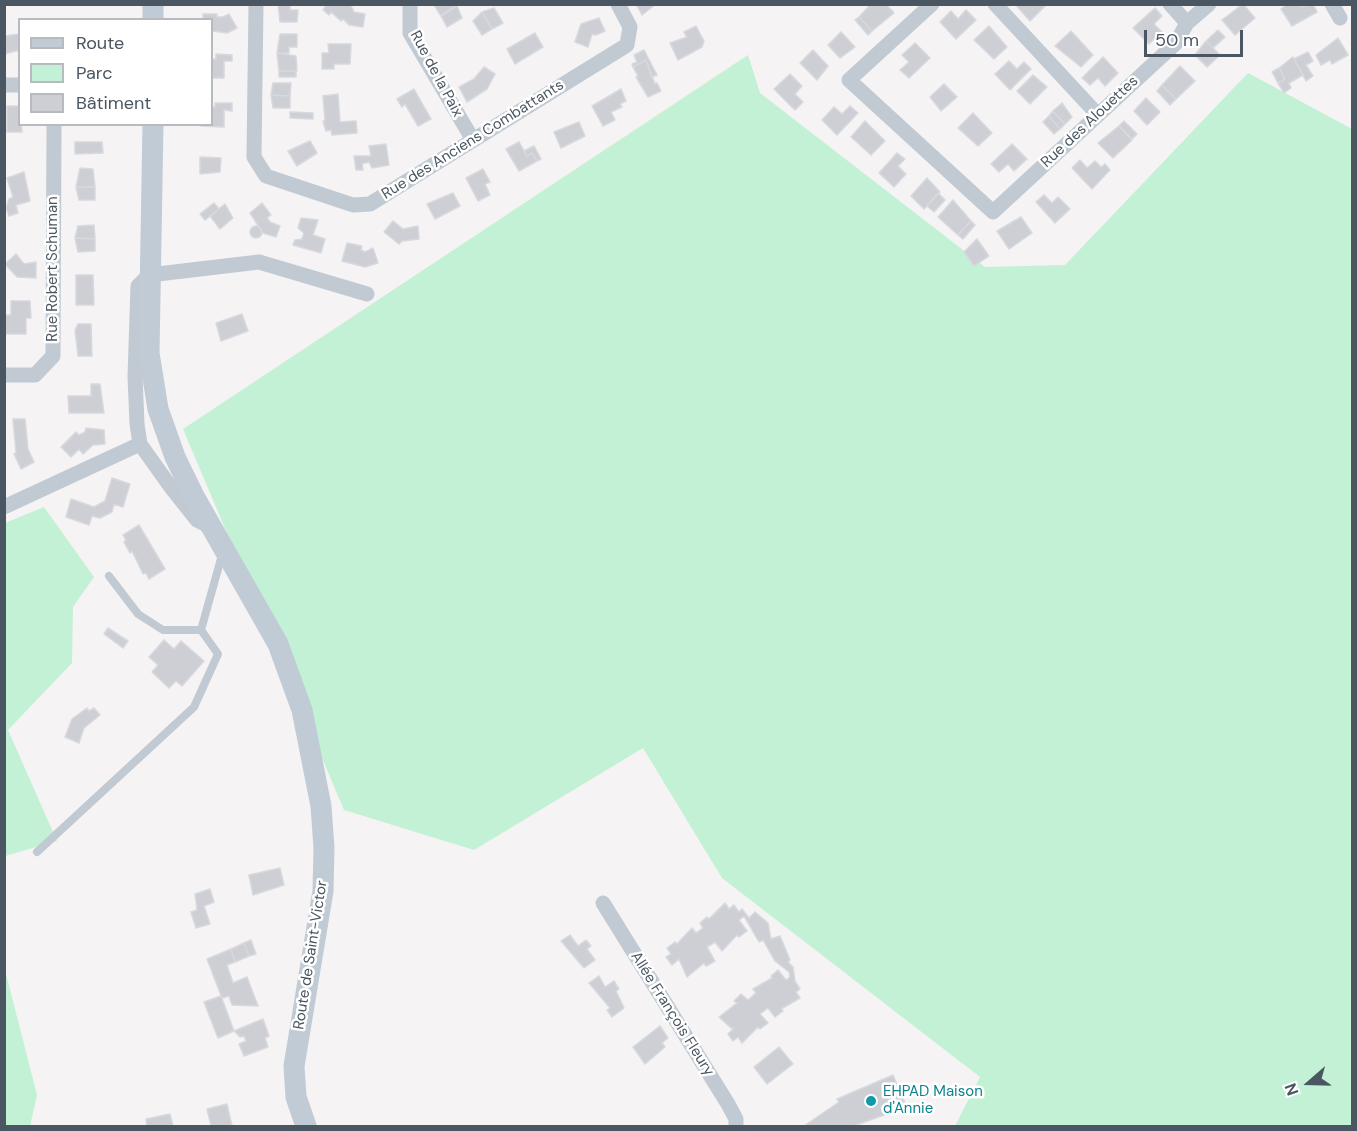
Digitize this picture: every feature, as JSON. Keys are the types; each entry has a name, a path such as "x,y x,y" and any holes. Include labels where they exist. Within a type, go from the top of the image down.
{"main road":[{"name":"Route de Saint-Victor","path":"153,126 149,353 158,409 176,457 213,529 278,644 302,710 313,758 324,848 323,891 294,1066 296,1097 306,1126"}],"street":[{"name":"Rue des Anciens Combattants","path":"256,4 254,157 266,176 353,205 370,204 627,45 630,27 618,4"},
{"name":"Rue de la Paix","path":"410,4 410,33 472,141"},
{"name":"Rue des Alouettes","path":"932,4 849,80 993,212 1176,43 1187,23 1209,4"},
{"path":"995,4 1098,115"},
{"path":"1170,4 1187,23"},
{"name":"Rue Robert Schuman","path":"4,375 35,375 53,356 54,126"},
{"path":"213,529 197,520 140,444 137,424 135,324 138,285 149,275 259,262 367,294"},
{"path":"4,507 140,444"},
{"name":"Allée François Fleury","path":"603,903 728,1104 736,1119 736,1126"}],"lane":[{"path":"201,630 224,548"},
{"path":"109,576 138,614 164,630 201,630"},
{"path":"37,852 194,707 218,654 201,630"}],"green space":[{"path":"748,55 760,93 985,267 1065,265 1248,73 1352,129 1352,1126 955,1126 980,1077 722,878 643,748 474,850 344,810 183,429"},
{"path":"44,507 94,577 73,607 72,663 8,730 57,841 5,856 5,523"},
{"path":"4,966 37,1095 30,1126 5,1126"}],"building":[{"path":"278,4 290,4 290,10 298,10 297,22 280,22"},
{"path":"327,4 350,4 354,12 365,14 363,27 349,25 331,12 329,15 323,10"},
{"path":"435,4 457,4 441,16 434,5"},
{"path":"636,4 656,4 642,15"},
{"path":"871,4 886,4 894,13 872,31 859,17"},
{"path":"1015,4 1047,4 1030,21"},
{"path":"1243,4 1255,18 1235,35 1222,20"},
{"path":"1288,4 1300,4 1302,7 1313,4 1317,12 1292,26 1281,9"},
{"path":"457,6 462,18 447,27 441,16"},
{"path":"494,8 503,23 492,29 482,12"},
{"path":"1155,8 1162,16 1154,24 1162,32 1149,44 1133,28"},
{"path":"966,10 976,20 956,39 940,22 951,11 958,19"},
{"path":"482,12 492,29 482,35 473,21"},
{"path":"203,14 217,14 217,17 223,17 229,14 237,28 227,33 213,31 213,18 203,18"},
{"path":"859,17 872,31 868,35 855,20"},
{"path":"599,18 605,31 596,35 592,34 588,47 575,42 581,24"},
{"path":"696,26 704,41 702,47 678,60 670,43 687,37 684,32"},
{"path":"989,26 1007,47 994,59 974,40"},
{"path":"1218,30 1225,37 1213,48 1206,41"},
{"path":"1071,31 1093,55 1081,67 1055,46"},
{"path":"841,32 855,47 840,58 828,45"},
{"path":"535,33 543,47 515,64 507,49"},
{"path":"18,34 18,50 4,54 4,36"},
{"path":"280,34 297,34 297,47 289,47 289,53 277,53"},
{"path":"1338,38 1348,55 1332,64 1330,60 1321,65 1316,55"},
{"path":"1206,41 1220,55 1207,67 1195,55"},
{"path":"915,43 930,58 909,78 900,70 909,62 902,55"},
{"path":"328,44 351,44 350,64 334,64 334,69 322,69 322,53 329,53"},
{"path":"644,50 657,75 652,77 646,60 633,67 632,64 637,62 634,55"},
{"path":"813,50 828,66 817,80 800,63"},
{"path":"1308,52 1313,61 1306,65 1313,76 1306,81 1294,59"},
{"path":"277,53 296,56 297,71 279,71"},
{"path":"216,54 232,55 232,61 224,61 224,78 213,78 213,59 216,59"},
{"path":"1103,57 1118,73 1105,86 1098,78 1090,85 1082,78"},
{"path":"1293,57 1303,75 1289,83 1291,88 1284,93 1278,83 1285,79 1279,68"},
{"path":"646,60 655,84 657,83 661,91 648,97 633,67"},
{"path":"1009,61 1017,69 1024,62 1031,69 1010,90 995,74"},
{"path":"1180,66 1195,81 1176,99 1162,85"},
{"path":"484,67 495,74 487,89 467,102 459,87 474,79"},
{"path":"1279,68 1285,79 1278,83 1272,72"},
{"path":"279,71 296,71 296,77 279,77"},
{"path":"790,74 802,86 795,94 803,102 795,110 774,89"},
{"path":"1033,75 1047,87 1030,104 1017,91"},
{"path":"273,83 291,83 290,96 271,95"},
{"path":"944,84 957,97 941,111 930,97"},
{"path":"1162,85 1176,99 1170,105 1157,91"},
{"path":"414,89 431,119 418,126 405,104 402,107 397,99"},
{"path":"621,89 626,101 620,104 622,107 611,112 615,120 603,126 592,106"},
{"path":"338,94 340,122 356,121 357,133 332,135 331,130 326,131 323,121 325,121 323,96"},
{"path":"271,95 290,96 290,108 273,108"},
{"path":"1146,98 1160,112 1147,125 1134,111"},
{"path":"215,103 232,103 232,111 224,110 224,127 201,126 213,126 213,107"},
{"path":"1062,103 1072,117 1065,124 1053,111"},
{"path":"7,106 18,106 18,126 22,126 22,132 7,132"},
{"path":"850,106 858,113 837,135 822,120 834,107 842,114"},
{"path":"1053,111 1065,124 1060,129 1049,116"},
{"path":"290,112 313,113 313,119 290,118"},
{"path":"973,113 992,133 978,146 958,128"},
{"path":"1049,116 1060,129 1054,134 1043,122"},
{"path":"865,121 885,141 871,155 851,137"},
{"path":"1124,121 1137,134 1132,139 1119,126"},
{"path":"579,122 585,136 561,148 554,132"},
{"path":"1119,126 1132,140 1113,158 1098,143"},
{"path":"310,141 317,153 297,166 288,151"},
{"path":"75,142 102,142 103,153 75,154"},
{"path":"519,142 527,156 532,153 537,161 519,171 506,149"},
{"path":"386,144 389,165 372,168 369,162 362,164 363,170 356,170 354,156 371,156 369,146"},
{"path":"1012,144 1027,159 1014,171 1008,164 999,172 991,164"},
{"path":"534,146 541,159 537,161 532,153 527,156 524,151"},
{"path":"897,153 905,159 898,166 906,174 894,187 879,173"},
{"path":"200,157 221,158 220,172 200,174"},
{"path":"1080,160 1087,168 1095,161 1101,167 1105,164 1110,170 1092,189 1072,168"},
{"path":"80,168 93,169 95,187 76,187"},
{"path":"483,169 490,182 485,184 490,195 478,201 466,178"},
{"path":"24,172 30,201 16,205 18,213 9,216 6,208 9,199 13,197 7,178"},
{"path":"927,178 940,192 924,209 911,196"},
{"path":"76,187 95,187 95,200 79,200"},
{"path":"453,193 460,206 435,219 427,204"},
{"path":"938,193 945,200 934,212 927,206"},
{"path":"1044,195 1052,203 1058,197 1070,209 1055,223 1036,202"},
{"path":"953,200 971,221 958,235 938,217"},
{"path":"214,203 219,209 205,220 200,214"},
{"path":"262,203 271,215 267,218 270,222 280,226 276,237 263,233 250,213"},
{"path":"225,204 233,218 220,229 210,216"},
{"path":"1021,217 1032,233 1009,249 997,231"},
{"path":"301,218 318,220 313,235 325,239 321,253 293,245 295,240 302,239 304,233 298,228"},
{"path":"393,221 403,229 418,226 419,239 402,241 399,244 384,232"},
{"path":"971,221 975,225 963,239 958,235"},
{"path":"94,225 95,239 75,238 78,226"},
{"path":"256,226 262,232 256,238 250,232"},
{"path":"75,238 95,239 95,251 78,252"},
{"path":"977,239 989,256 974,266 964,252"},
{"path":"347,243 362,246 361,250 365,252 373,248 378,263 365,267 342,261"},
{"path":"16,254 24,264 36,262 36,278 17,277 5,264"},
{"path":"76,275 93,275 94,305 76,305"},
{"path":"11,301 30,301 31,318 26,318 26,334 5,334 4,315 11,315"},
{"path":"242,314 248,331 221,341 216,323"},
{"path":"78,324 91,324 92,356 78,356 75,330"},
{"path":"91,384 100,384 104,413 69,413 68,396 91,396"},
{"path":"13,419 25,419 28,449 34,462 21,469 14,454 16,453"},
{"path":"86,428 104,430 105,444 93,445 83,454 79,449 71,457 61,447 76,432 79,435 85,432"},
{"path":"112,478 130,484 123,507 114,504 112,512 100,518 92,516 89,525 66,517 71,499 94,507 105,501"},
{"path":"139,525 165,569 149,579 146,573 143,574 132,551 130,553 124,542 126,540 123,535"},
{"path":"108,628 128,641 123,648 104,634"},
{"path":"164,640 174,649 181,641 204,661 182,686 176,681 169,688 152,672 158,665 149,657"},
{"path":"87,708 89,711 94,708 100,715 84,728 79,743 65,737 72,719"},
{"path":"280,868 284,885 253,895 249,875"},
{"path":"210,889 214,902 204,906 210,924 196,928 191,912 197,910 195,894"},
{"path":"725,903 729,909 734,905 739,912 742,909 749,918 755,912 768,923 771,939 780,936 790,960 788,962 793,967 795,981 800,989 796,992 800,998 781,1009 783,1011 775,1017 768,1008 760,1014 768,1023 760,1029 758,1027 742,1043 738,1037 733,1041 728,1034 734,1028 719,1017 737,1003 734,1001 741,994 748,1000 756,993 753,989 772,978 771,976 778,970 786,980 790,977 789,972 775,961 763,940 759,942 744,916 739,920 747,931 739,937 737,935 722,951 715,942 707,947 715,961 706,966 704,963 687,977 679,959 672,965 666,957 671,954 667,948 675,942 677,944 692,928 696,933 703,928 700,923 707,917 709,919"},
{"path":"570,935 578,946 586,940 591,946 587,949 595,960 584,968 561,941"},
{"path":"251,940 256,954 249,956 244,943"},
{"path":"244,943 249,956 235,962 231,949"},
{"path":"231,949 235,962 227,965 233,983 247,977 258,1006 232,1005 229,996 222,998 207,959"},
{"path":"599,976 605,987 614,981 619,989 616,991 624,1008 612,1017 607,1010 610,1008 589,983"},
{"path":"221,996 234,1031 218,1038 204,1002"},
{"path":"263,1019 269,1036 265,1038 268,1047 244,1056 239,1044 246,1041 244,1036 240,1037 234,1031"},
{"path":"660,1026 668,1038 662,1043 665,1047 645,1064 633,1047"},
{"path":"779,1047 793,1064 767,1084 754,1067"},
{"name":"EHPAD Maison d'Annie","path":"893,1075 905,1103 889,1111 890,1113 853,1126 804,1126 839,1102 837,1099"},
{"path":"227,1104 232,1126 211,1126 207,1109"},
{"path":"170,1114 173,1126 147,1126 146,1119"}],"place":[{"name":"EHPAD Maison d'Annie","path":"871,1101"}]}
